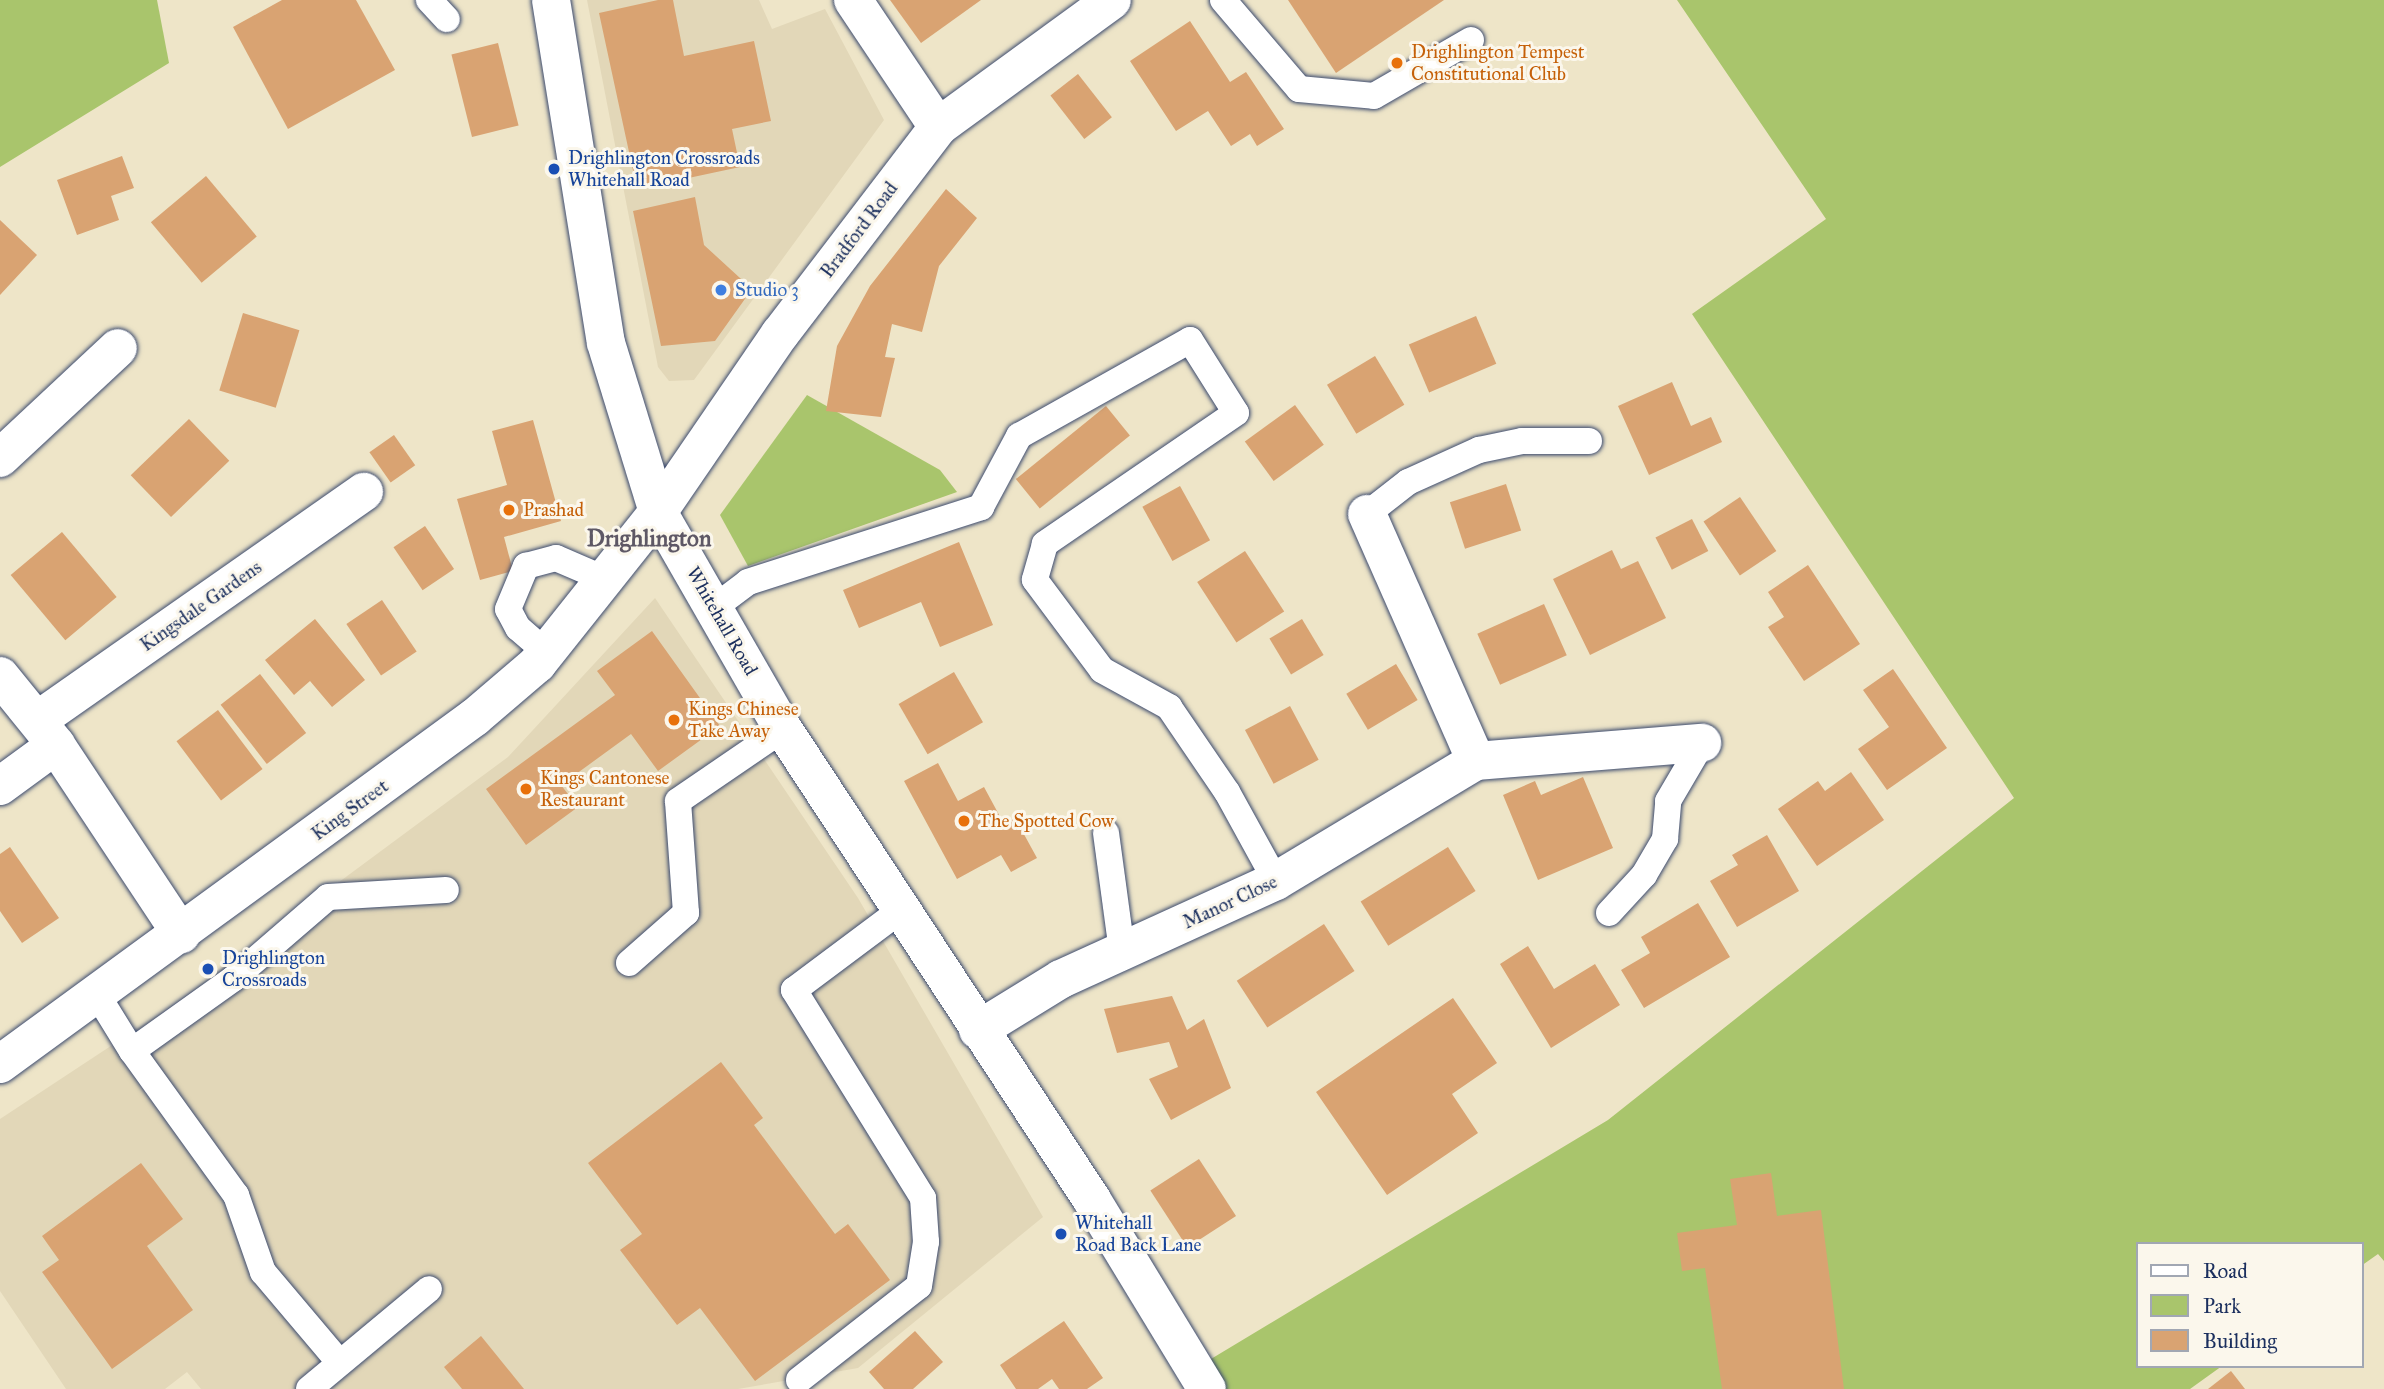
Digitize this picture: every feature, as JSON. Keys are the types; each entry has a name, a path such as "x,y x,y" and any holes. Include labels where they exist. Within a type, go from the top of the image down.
{"main road":[{"name":"Whitehall Road","path":"551,0 606,343 659,512 783,729 1201,1379"},
{"path":"853,0 938,127"},
{"name":"Bradford Road","path":"659,512 780,334 938,127 1112,0"},
{"path":"0,458 118,348"},
{"name":"Kingsdale Gardens","path":"0,786 47,732 364,492"},
{"name":"King Street","path":"0,1064 98,996 475,717 547,653 659,512"},
{"path":"1367,514 1476,761"},
{"path":"0,676 47,732 181,934"},
{"name":"Manor Close","path":"978,1030 1061,979 1276,881 1476,761 1702,743"}],"lane":[{"path":"1223,0 1299,89 1374,96 1471,40"},
{"path":"715,607 748,582 981,507 1019,436 1191,340 1236,414 1045,544 1035,580 1102,670 1169,707 1227,792 1276,881"},
{"path":"1367,514 1408,482 1479,450 1522,441 1589,441"},
{"path":"547,653 518,628 508,609 526,566 556,558 607,580"},
{"path":"629,963 686,913 678,801 783,729"},
{"path":"1609,913 1644,875 1665,839 1668,801 1702,743"},
{"path":"1106,833 1122,952"},
{"path":"132,1051 233,979 328,897 446,890"},
{"path":"799,1380 919,1286 926,1242 923,1198 794,990 901,910"},
{"path":"98,996 132,1051 236,1195 263,1272 339,1362"},
{"path":"309,1389 429,1289"}],"shaded area":[{"path":"587,0 759,0 772,29 825,9 884,120 694,380 669,381 658,367"},
{"path":"655,598 858,898 1043,1217 858,1368 738,1389 201,1389 187,1372 165,1389 66,1389 0,1291 0,1119 173,1005 508,757"}],"green space":[{"path":"0,0 157,0 169,63 0,167"},
{"path":"1677,0 2384,0 2384,1261 2378,1254 2363,1265 2363,1242 2136,1242 2136,1368 2219,1368 2190,1389 1207,1389 1196,1368 1608,1120 2014,798 1692,314 1826,219"},
{"path":"807,395 940,470 957,492 748,566 720,515"}],"building":[{"path":"282,0 356,0 395,70 288,129 233,27"},
{"path":"658,0 673,0 684,56 754,41 771,121 732,129 740,167 637,189 599,13"},
{"path":"890,0 981,0 921,43"},
{"path":"1288,0 1444,0 1336,73"},
{"path":"1190,21 1230,82 1246,72 1284,129 1257,146 1250,134 1231,146 1208,111 1176,131 1130,61"},
{"path":"498,43 519,125 472,137 451,55"},
{"path":"1078,74 1112,117 1084,139 1050,96"},
{"path":"122,156 134,188 111,196 119,220 77,235 57,180"},
{"path":"206,176 257,237 202,283 151,222"},
{"path":"946,189 977,218 939,266 922,332 892,324 885,357 895,358 881,417 826,411 837,346 870,286"},
{"path":"695,197 704,245 752,289 715,341 661,346 633,211"},
{"path":"0,220 37,255 0,295"},
{"path":"243,313 299,330 276,408 219,390"},
{"path":"1476,316 1496,364 1429,392 1409,345"},
{"path":"1375,356 1404,405 1356,434 1327,385"},
{"path":"1672,382 1691,426 1711,417 1722,442 1649,475 1618,406"},
{"path":"1295,405 1324,445 1274,481 1245,441"},
{"path":"1106,406 1130,436 1040,509 1016,479"},
{"path":"189,419 229,461 171,517 131,475"},
{"name":"Prashad","path":"533,420 561,521 504,537 513,571 480,580 457,499 507,485 492,431"},
{"path":"394,435 415,465 391,483 369,452"},
{"path":"1506,484 1521,531 1465,549 1450,502"},
{"path":"1180,486 1210,540 1172,561 1142,507"},
{"path":"1740,497 1776,551 1740,575 1704,522"},
{"path":"1692,519 1708,551 1672,570 1655,538"},
{"path":"425,526 454,569 423,590 393,547"},
{"path":"62,532 117,597 65,640 11,575"},
{"path":"959,542 993,625 940,647 921,602 859,628 843,590"},
{"path":"1612,550 1621,569 1638,561 1666,618 1590,655 1553,579"},
{"path":"1245,551 1284,611 1236,642 1197,582"},
{"path":"1808,565 1860,644 1804,681 1768,627 1784,617 1768,592"},
{"path":"382,600 417,651 381,675 346,624"},
{"path":"1544,604 1567,655 1500,685 1477,634"},
{"path":"315,619 365,680 332,707 310,681 294,695 265,660"},
{"path":"1302,619 1324,655 1291,675 1269,639"},
{"path":"652,631 720,726 658,771 631,734 561,785 578,807 526,845 486,789 615,695 597,671"},
{"path":"1396,664 1418,700 1368,730 1346,694"},
{"path":"1893,669 1947,748 1887,790 1858,749 1889,727 1863,690"},
{"path":"954,672 983,722 928,754 899,704"},
{"path":"260,674 306,733 267,764 221,705"},
{"path":"1290,706 1319,760 1274,784 1245,730"},
{"path":"218,710 263,769 221,800 176,741"},
{"name":"The Spotted Cow","path":"938,763 958,801 984,787 1004,824 1015,818 1037,858 1011,872 1001,855 957,879 904,781"},
{"path":"1851,772 1884,820 1817,866 1778,809 1818,781 1825,791"},
{"path":"1583,777 1613,848 1538,880 1503,795 1535,781 1541,795"},
{"path":"1767,835 1799,891 1737,927 1710,881 1738,865 1732,855"},
{"path":"10,847 59,918 22,943 0,911 0,854"},
{"path":"1448,847 1476,891 1388,946 1361,902"},
{"path":"1698,903 1730,957 1644,1008 1621,970 1650,953 1641,937"},
{"path":"1324,924 1354,971 1267,1028 1237,981"},
{"path":"1528,946 1554,989 1595,964 1620,1005 1551,1048 1500,964"},
{"path":"1172,996 1187,1030 1204,1019 1231,1088 1171,1120 1149,1079 1178,1067 1169,1042 1117,1053 1104,1009"},
{"path":"1453,998 1497,1063 1452,1094 1478,1133 1387,1195 1316,1092"},
{"path":"721,1062 763,1118 754,1125 835,1234 848,1224 890,1280 755,1381 700,1308 677,1325 620,1250 642,1234 588,1163"},
{"path":"1199,1159 1236,1216 1187,1248 1150,1191"},
{"path":"141,1163 183,1219 147,1246 193,1310 112,1369 42,1272 59,1260 42,1236"},
{"path":"1771,1173 1777,1216 1821,1210 1844,1389 1722,1389 1705,1268 1682,1271 1677,1233 1737,1225 1730,1179"},
{"path":"1064,1321 1103,1378 1087,1389 1059,1389 1052,1379 1038,1389 1016,1389 1000,1365"},
{"path":"915,1331 943,1362 913,1389 884,1389 869,1372"},
{"path":"481,1336 524,1389 462,1389 444,1367"},
{"path":"2231,1371 2245,1389 2208,1389"}],"place":[{"name":"Drighlington Tempest Constitutional Club","path":"1397,63"},
{"name":"Drighlington Crossroads Whitehall Road","path":"554,169"},
{"name":"Studio 3","path":"721,290"},
{"name":"Prashad","path":"509,510"},
{"name":"Kings Chinese Take Away","path":"674,720"},
{"name":"Kings Cantonese Restaurant","path":"526,789"},
{"name":"The Spotted Cow","path":"964,821"},
{"name":"Drighlington Crossroads","path":"208,969"},
{"name":"Whitehall Road Back Lane","path":"1061,1234"}],"district":[{"name":"Drighlington","path":"649,538"}]}
